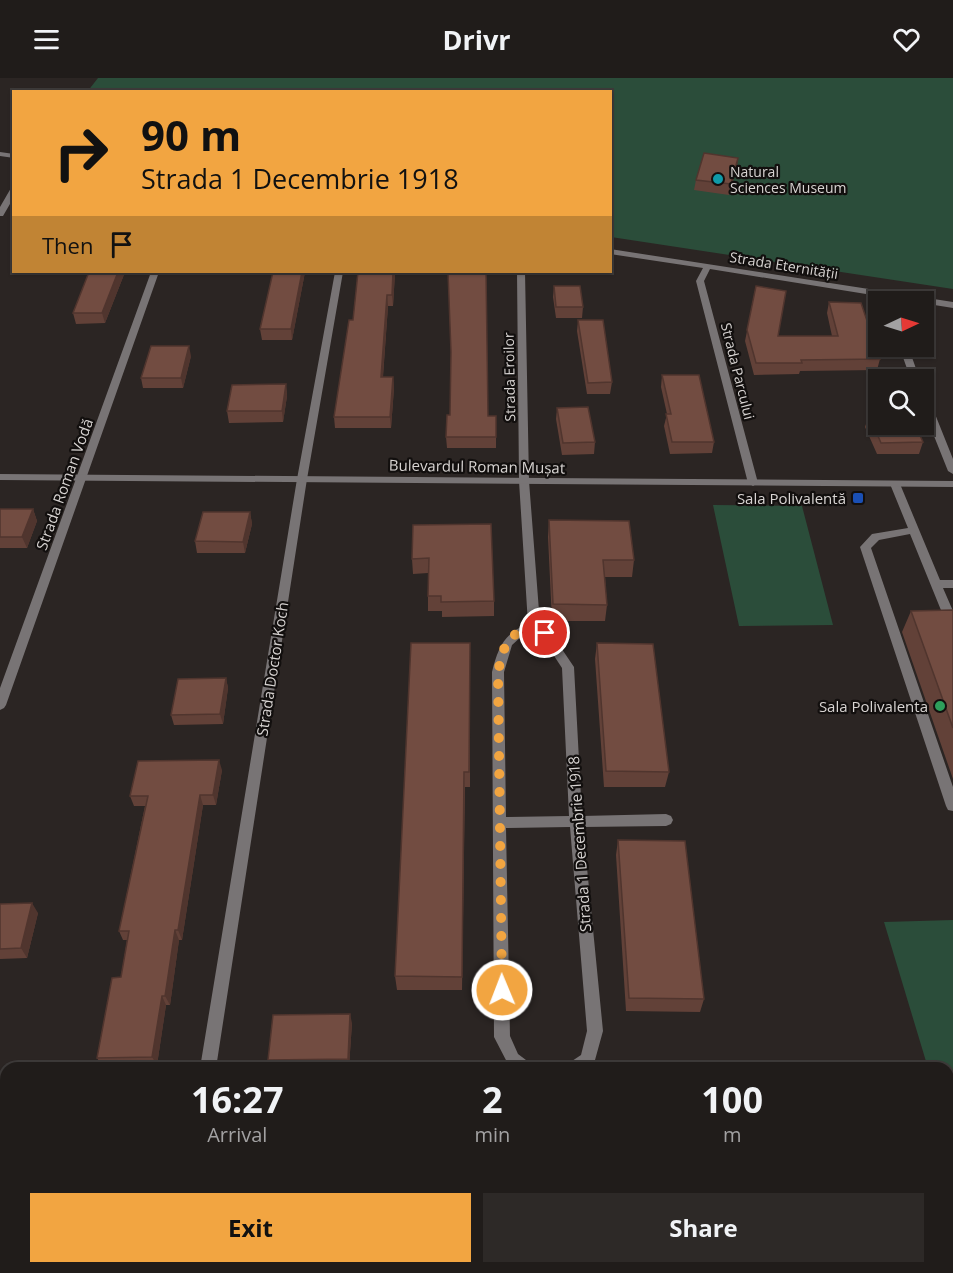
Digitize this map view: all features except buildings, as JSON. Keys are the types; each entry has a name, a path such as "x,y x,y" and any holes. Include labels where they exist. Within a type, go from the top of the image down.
{"street":[{"path":"0,214 12,193"},
{"name":"Strada Eternității","path":"612,251 868,294"},
{"name":"Strada Parcului","path":"708,266 700,281 753,483"},
{"name":"Strada Roman Vodă","path":"0,705 155,273"},
{"name":"Strada Doctor Koch","path":"209,1062 302,479 339,273"},
{"name":"Strada Eroilor","path":"521,273 524,482"},
{"name":"Strada Eternității","path":"934,303 953,305"},
{"path":"934,424 953,471"},
{"name":"Bulevardul Roman Mușat","path":"0,477 953,483"},
{"path":"517,1062 513,1059 502,1037 498,672 503,650 516,632 534,626 524,482"},
{"path":"895,484 951,620"},
{"path":"914,530 876,537 865,547 953,806"},
{"path":"936,584 953,584"},
{"name":"Strada 1 Decembrie 1918","path":"534,626 545,633 568,667 576,822 595,1031 587,1060 584,1062"},
{"path":"499,823 666,820"}],"green space":[{"path":"98,78 953,78 953,289 612,237 612,90 89,90"},
{"path":"713,505 802,506 833,625 739,626"},
{"path":"953,920 953,1062 926,1062 884,922"}],"place":[{"name":"Natural Sciences Museum","path":"718,179"},
{"name":"Sala Polivalentă","path":"858,498"},
{"name":"Sala Polivalenta","path":"940,706"}],"route":[{"path":"502,990 498,672 503,650 516,632 534,626 545,633"}]}
